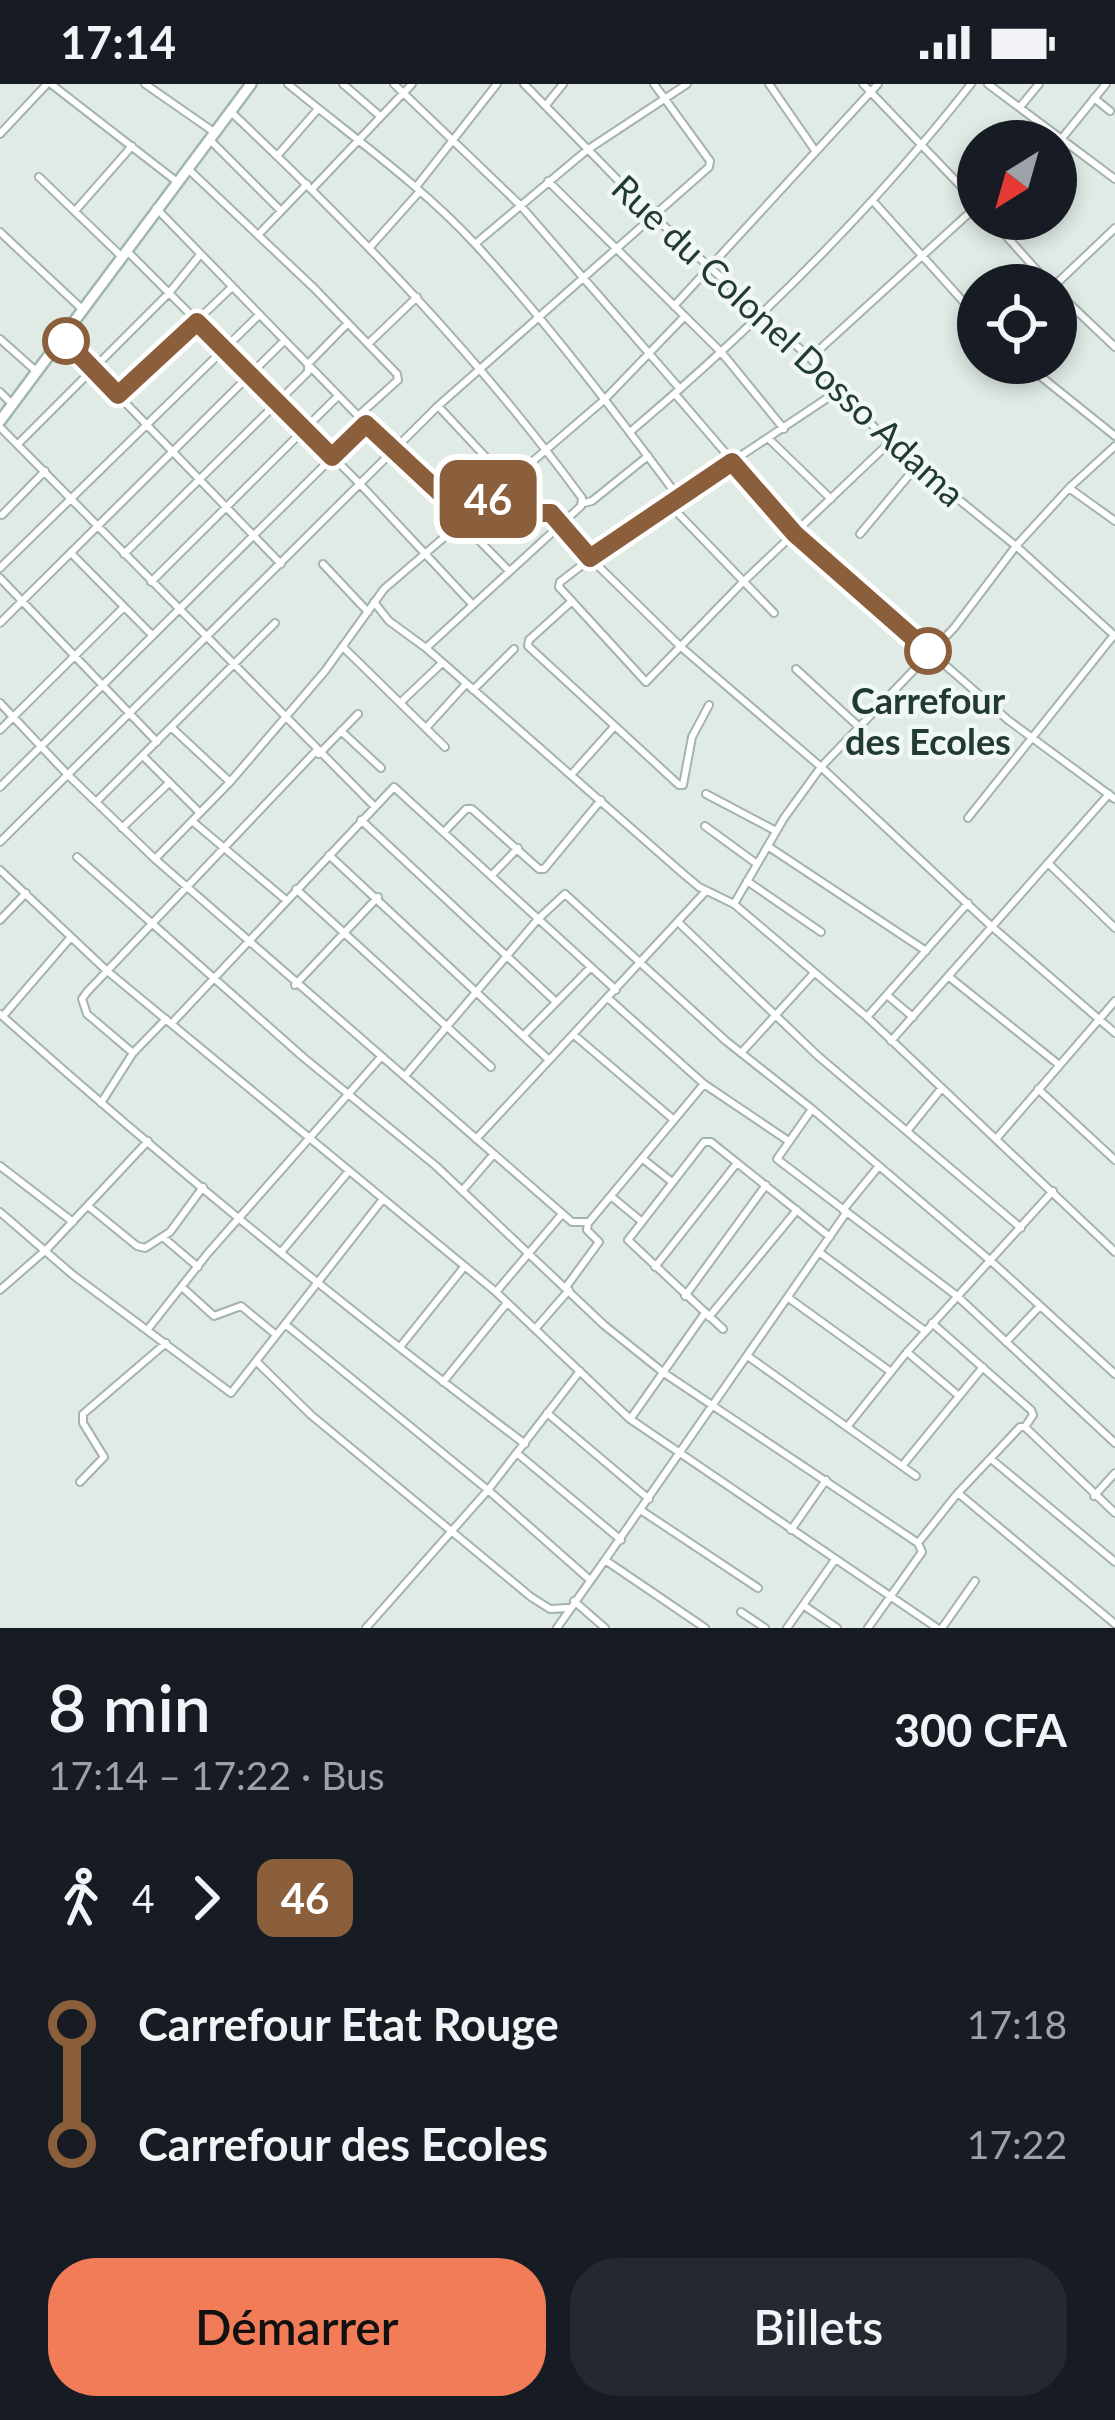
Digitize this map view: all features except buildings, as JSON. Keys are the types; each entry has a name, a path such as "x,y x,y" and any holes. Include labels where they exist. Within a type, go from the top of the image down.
{"street":[{"path":"0,134 50,84 176,181"},
{"path":"145,84 211,136 281,212"},
{"path":"251,84 0,424 374,806"},
{"path":"287,84 418,189 476,244 680,499"},
{"path":"343,84 380,116"},
{"path":"394,84 520,205 795,534 929,652 1112,796 891,1041"},
{"path":"259,234 412,84"},
{"path":"371,247 497,84"},
{"name":"Rue du Colonel Dosso Adama","path":"524,84 709,270 810,358 889,443 1016,546 1115,636"},
{"path":"546,105 563,84"},
{"path":"0,842 438,406 711,164 654,84"},
{"path":"476,244 587,150 687,84"},
{"path":"769,84 814,149"},
{"path":"863,84 957,182"},
{"path":"674,306 878,84"},
{"path":"630,432 722,353 873,201 970,84"},
{"path":"988,84 1038,120"},
{"path":"999,92 1006,84"},
{"path":"1020,107 1039,84"},
{"path":"1073,120 1106,84"},
{"path":"1094,98 1110,111"},
{"path":"277,156 318,109"},
{"path":"230,111 417,297 481,369 584,502"},
{"path":"75,211 131,146"},
{"path":"1077,149 1112,176 1115,166"},
{"path":"187,168 349,323 398,377 358,416"},
{"path":"39,177 169,293 472,604"},
{"path":"548,181 722,353 784,429"},
{"path":"873,201 957,294"},
{"path":"156,208 508,571"},
{"path":"810,358 957,223"},
{"path":"1077,265 1115,228"},
{"path":"0,232 82,309"},
{"path":"1010,240 1033,264"},
{"path":"18,444 169,293 199,256"},
{"path":"118,395 231,288"},
{"path":"368,344 417,297"},
{"path":"1077,310 1115,347"},
{"path":"0,568 258,316"},
{"path":"155,859 285,718 396,578 604,400 684,317"},
{"path":"124,554 278,404 308,372 308,364 349,323"},
{"path":"62,337 281,564"},
{"path":"0,339 36,371"},
{"path":"0,623 284,341"},
{"path":"1050,384 1115,436"},
{"path":"841,389 590,558 559,584 646,682 889,443"},
{"path":"0,392 12,404"},
{"path":"151,582 338,396"},
{"path":"438,406 538,513 548,511 681,647 821,766 1115,1033"},
{"path":"0,787 366,424"},
{"path":"769,439 832,499"},
{"path":"734,904 821,766 953,628 1016,546 1069,488 1115,446"},
{"path":"426,648 558,524 648,456"},
{"path":"860,534 916,467"},
{"path":"2,515 45,471"},
{"path":"1069,488 1115,521"},
{"path":"670,506 774,613"},
{"path":"71,553 152,635"},
{"path":"323,564 368,612"},
{"path":"0,578 157,742"},
{"path":"572,601 528,646 681,786 692,737 710,705"},
{"path":"374,602 389,621 706,891 734,904 868,1017 1115,1252"},
{"path":"0,730 124,608"},
{"path":"95,802 274,623"},
{"path":"968,818 1115,636"},
{"path":"343,647 445,747"},
{"path":"426,728 514,649"},
{"path":"400,703 442,663"},
{"path":"796,669 857,725"},
{"path":"0,703 122,828 296,985 562,1214 578,1225 589,1222"},
{"path":"134,1053 83,1007 87,992 150,922 358,714"},
{"path":"171,727 230,782"},
{"path":"570,776 613,728"},
{"path":"341,731 381,769"},
{"path":"143,755 200,814"},
{"path":"122,828 169,783"},
{"path":"101,1103 134,1053 213,978 394,787 616,990"},
{"path":"706,794 776,831"},
{"path":"446,831 469,808 538,869 544,869 601,800"},
{"path":"361,820 554,1001"},
{"path":"192,821 286,899"},
{"path":"706,826 757,863"},
{"path":"768,846 926,951"},
{"path":"492,875 518,848"},
{"path":"329,855 549,1060"},
{"path":"77,856 462,1191 604,1325 664,1373 917,1543 922,1552 868,1628"},
{"path":"1048,863 1115,928"},
{"path":"0,870 106,970 496,1292 630,1419 939,1628 975,1581"},
{"path":"747,881 821,932"},
{"path":"296,889 491,1067"},
{"path":"475,1139 706,891"},
{"path":"0,920 26,893"},
{"path":"405,1076 538,919 565,894 741,1053 992,1262 1115,1374"},
{"path":"296,985 378,897"},
{"path":"868,1017 968,903"},
{"path":"678,922 775,1017 1022,1228"},
{"path":"71,936 2,1015 317,1281 525,1444"},
{"path":"523,1036 590,968"},
{"path":"741,1053 814,973"},
{"path":"948,976 1058,1064"},
{"path":"887,995 913,1017"},
{"path":"609,999 704,1084 787,1140"},
{"path":"996,1139 1115,1001"},
{"path":"574,1035 674,1120"},
{"path":"148,1329 381,1057"},
{"path":"535,1329 598,1242 587,1230 589,1222 704,1084"},
{"path":"907,1131 941,1089"},
{"path":"1038,1089 1115,1160"},
{"path":"812,1109 777,1159 957,1296 1115,1444"},
{"path":"0,1289 47,1250 148,1141"},
{"path":"723,1329 628,1240 704,1142 711,1142 830,1237"},
{"path":"462,1191 493,1155"},
{"path":"643,1160 672,1182"},
{"path":"655,1267 737,1162"},
{"path":"0,1166 73,1222"},
{"path":"557,1628 879,1166"},
{"path":"282,1252 349,1171"},
{"path":"685,1297 766,1185"},
{"path":"88,1205 136,1246 152,1246 164,1238 203,1187"},
{"path":"847,1427 925,1331 1053,1191"},
{"path":"612,1197 641,1221"},
{"path":"0,1212 73,1275 231,1393 383,1199"},
{"path":"630,1419 707,1315 796,1210"},
{"path":"496,1292 562,1214"},
{"path":"164,1238 198,1267"},
{"path":"819,1252 925,1331"},
{"path":"400,1347 464,1267"},
{"path":"183,1288 214,1316 241,1306 277,1334"},
{"path":"790,1299 891,1372"},
{"path":"443,1382 506,1303"},
{"path":"1006,1342 1039,1306"},
{"path":"917,1543 1034,1414 932,1323"},
{"path":"285,1324 590,1580"},
{"path":"80,1482 104,1456 83,1423 83,1414 166,1343"},
{"path":"907,1352 959,1396"},
{"path":"749,1357 916,1476"},
{"path":"257,1362 311,1415 542,1606 559,1610 571,1605"},
{"path":"902,1466 983,1367"},
{"path":"366,1628 454,1531 580,1371"},
{"path":"547,1414 650,1499"},
{"path":"1025,1427 1115,1513"},
{"path":"518,1454 621,1540"},
{"path":"991,1459 1115,1562"},
{"path":"1094,1496 1115,1473"},
{"path":"790,1530 826,1480"},
{"path":"958,1493 1115,1624"},
{"path":"642,1511 758,1588"},
{"path":"605,1560 705,1628"},
{"path":"787,1628 835,1562"},
{"path":"571,1605 605,1628"},
{"path":"803,1605 837,1628"},
{"path":"741,1612 765,1628"}],"bus line":[{"name":"46","path":"66,341 118,395 197,322 332,457 366,424 467,518 508,481 538,513 551,513 590,558 732,462 795,534 928,651"}],"place":[{"name":"Carrefour des Ecoles","path":"928,651"}]}
